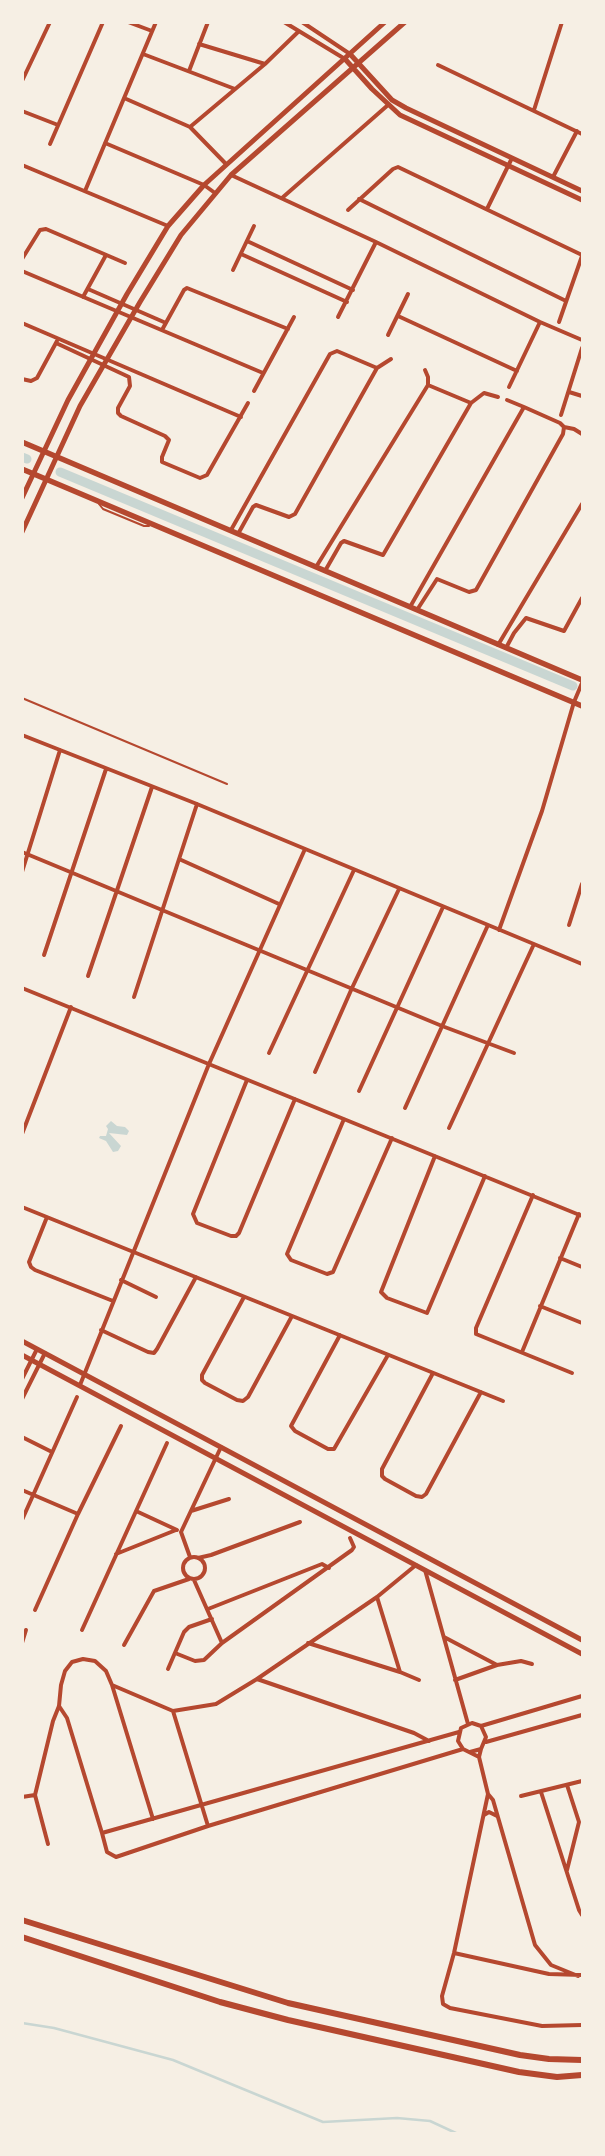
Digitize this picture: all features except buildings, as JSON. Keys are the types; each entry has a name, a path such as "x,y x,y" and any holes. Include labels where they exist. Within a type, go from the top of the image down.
{"highway":[{"path":"22,1920 288,2003 520,2055 549,2059 582,2060"},
{"path":"22,1937 220,2002 288,2020 519,2072 556,2077 582,2075"}],"main road":[{"path":"22,442 506,648 582,683"},
{"path":"22,469 582,706"}],"street":[{"path":"22,81 50,22"},
{"path":"50,144 103,22"},
{"path":"128,22 152,31"},
{"path":"85,191 156,22"},
{"path":"189,71 208,22"},
{"path":"284,22 345,59 388,105 400,115 582,200"},
{"path":"302,22 359,61 376,84 392,100 582,191"},
{"path":"22,498 64,407 168,226 204,185 226,164 386,22"},
{"path":"22,532 80,406 175,244 215,193 232,175 405,22"},
{"path":"534,110 562,22"},
{"path":"190,127 265,64 298,32"},
{"path":"199,44 265,64"},
{"path":"143,54 235,89"},
{"path":"438,65 582,134"},
{"path":"124,98 190,127 226,164"},
{"path":"282,198 388,105"},
{"path":"22,111 58,125"},
{"path":"553,177 577,131"},
{"path":"105,143 204,185 215,193"},
{"path":"487,209 512,158"},
{"path":"22,165 168,226"},
{"path":"348,210 393,169 398,167 582,256 559,322"},
{"path":"232,175 376,242 540,322 582,340"},
{"path":"359,200 566,302"},
{"path":"233,270 254,226"},
{"path":"22,259 43,229 124,263"},
{"path":"247,241 353,290"},
{"path":"338,317 376,242"},
{"path":"241,254 347,302"},
{"path":"83,297 106,255"},
{"path":"22,271 263,373"},
{"path":"88,288 166,323"},
{"path":"162,330 184,290 187,288 288,330"},
{"path":"388,335 408,294"},
{"path":"398,316 517,371"},
{"path":"254,391 294,317"},
{"path":"509,387 540,322"},
{"path":"22,323 94,352 241,417"},
{"path":"22,379 31,381 37,378 59,337"},
{"path":"56,343 126,375 130,380 130,386 118,408 120,416 165,436 169,440 162,457 162,462 200,478 207,475 248,403"},
{"path":"561,415 582,348"},
{"path":"230,530 330,354 337,352 377,368"},
{"path":"238,534 256,504 289,517 295,514 377,368 390,359"},
{"path":"316,567 428,385 428,377 425,370"},
{"path":"428,385 471,403"},
{"path":"568,392 582,396"},
{"path":"325,571 344,541 383,555 471,403 484,393 498,397"},
{"path":"507,400 582,434"},
{"path":"410,607 524,408"},
{"path":"417,610 437,579 469,592 476,590 563,434 564,427"},
{"path":"498,645 582,504"},
{"path":"506,648 514,633 526,618 564,632 582,598"},
{"path":"499,930 542,811 574,702 582,683"},
{"path":"22,735 197,804 582,964"},
{"path":"22,872 60,750"},
{"path":"44,955 106,769"},
{"path":"88,976 152,787"},
{"path":"134,997 197,804"},
{"path":"80,1385 209,1064 305,849"},
{"path":"22,852 442,1026 487,1044 514,1052"},
{"path":"178,860 279,904"},
{"path":"269,1053 354,870"},
{"path":"569,925 582,884"},
{"path":"315,1072 398,889"},
{"path":"359,1091 443,907"},
{"path":"404,1108 488,925"},
{"path":"449,1128 534,944"},
{"path":"22,995 24,988 581,1215 560,1258 522,1352"},
{"path":"22,1134 71,1007"},
{"path":"247,1080 193,1214 197,1223 231,1236 236,1236 239,1233 295,1099"},
{"path":"344,1119 287,1254 291,1260 327,1274 333,1272 392,1138"},
{"path":"435,1156 381,1292 386,1298 426,1313 485,1176"},
{"path":"533,1195 476,1328 476,1334 572,1372"},
{"path":"22,1207 503,1401"},
{"path":"47,1217 29,1262 32,1266 36,1270 113,1301"},
{"path":"560,1258 582,1267"},
{"path":"101,1330 148,1352 154,1352 157,1350 196,1278"},
{"path":"121,1280 156,1297"},
{"path":"244,1297 202,1375 202,1380 206,1383 237,1400 243,1401 248,1397 292,1316"},
{"path":"540,1306 582,1323"},
{"path":"340,1335 292,1426 295,1431 328,1449 334,1449 388,1355"},
{"path":"22,1341 582,1640"},
{"path":"22,1379 37,1349"},
{"path":"22,1399 45,1353"},
{"path":"22,1355 582,1654"},
{"path":"433,1373 382,1469 382,1476 385,1479 416,1496 422,1497 426,1494 481,1392"},
{"path":"22,1520 77,1397"},
{"path":"35,1610 78,1514 121,1426"},
{"path":"22,1437 52,1452"},
{"path":"82,1630 167,1443"},
{"path":"190,1557 181,1532 220,1447"},
{"path":"22,1490 78,1514"},
{"path":"190,1511 229,1499"},
{"path":"136,1511 181,1532"},
{"path":"190,1557 198,1558 211,1555 300,1522"},
{"path":"116,1554 176,1530"},
{"path":"175,1654 196,1661 204,1660 222,1642 329,1568 353,1549 353,1542 350,1538"},
{"path":"189,1579 184,1573 183,1566 190,1557"},
{"path":"124,1645 154,1591 189,1579 194,1580 202,1577 205,1570 204,1562 198,1558"},
{"path":"208,1609 322,1564 329,1568"},
{"path":"112,1685 173,1711 216,1704 257,1679 377,1597 416,1565"},
{"path":"426,1570 468,1724"},
{"path":"194,1580 222,1642"},
{"path":"377,1597 400,1672"},
{"path":"168,1669 184,1632 189,1627 212,1619"},
{"path":"22,1643 26,1630"},
{"path":"444,1637 498,1665"},
{"path":"308,1643 400,1672 419,1680"},
{"path":"48,1844 35,1795 65,1671 72,1662 82,1659 95,1661 106,1671 153,1819"},
{"path":"456,1680 498,1665 521,1661 532,1664"},
{"path":"257,1679 414,1733 429,1740"},
{"path":"102,1833 459,1732 468,1724 472,1723 481,1726 582,1696"},
{"path":"58,1706 67,1718 107,1852 116,1857 208,1826 463,1749"},
{"path":"173,1711 208,1826"},
{"path":"486,1742 582,1715"},
{"path":"481,1726 486,1733 486,1742 481,1749 479,1758 488,1794 454,1953 442,1996 443,2004 450,2008 542,2026 582,2025"},
{"path":"459,1732 458,1741 463,1749 479,1758"},
{"path":"470,1752 481,1749"},
{"path":"521,1796 582,1781"},
{"path":"567,1785 579,1822 567,1870"},
{"path":"542,1792 582,1915"},
{"path":"488,1794 493,1800 535,1945 551,1964 580,1975"},
{"path":"22,1797 35,1795"},
{"path":"484,1815 489,1812 497,1816"},
{"path":"454,1953 550,1974 580,1975"}],"lane":[{"path":"22,698 227,784"}],"shaded area":[{"path":"111,1121 117,1126 125,1127 129,1131 127,1135 109,1133 121,1146 118,1151 113,1152 106,1141 99,1138 100,1136 106,1136 108,1129 106,1126"}],"waterway":[{"path":"22,457 27,459"},
{"path":"60,472 573,686"},
{"path":"22,2023 54,2028 173,2060 323,2122 397,2118 430,2121 458,2134"}]}
